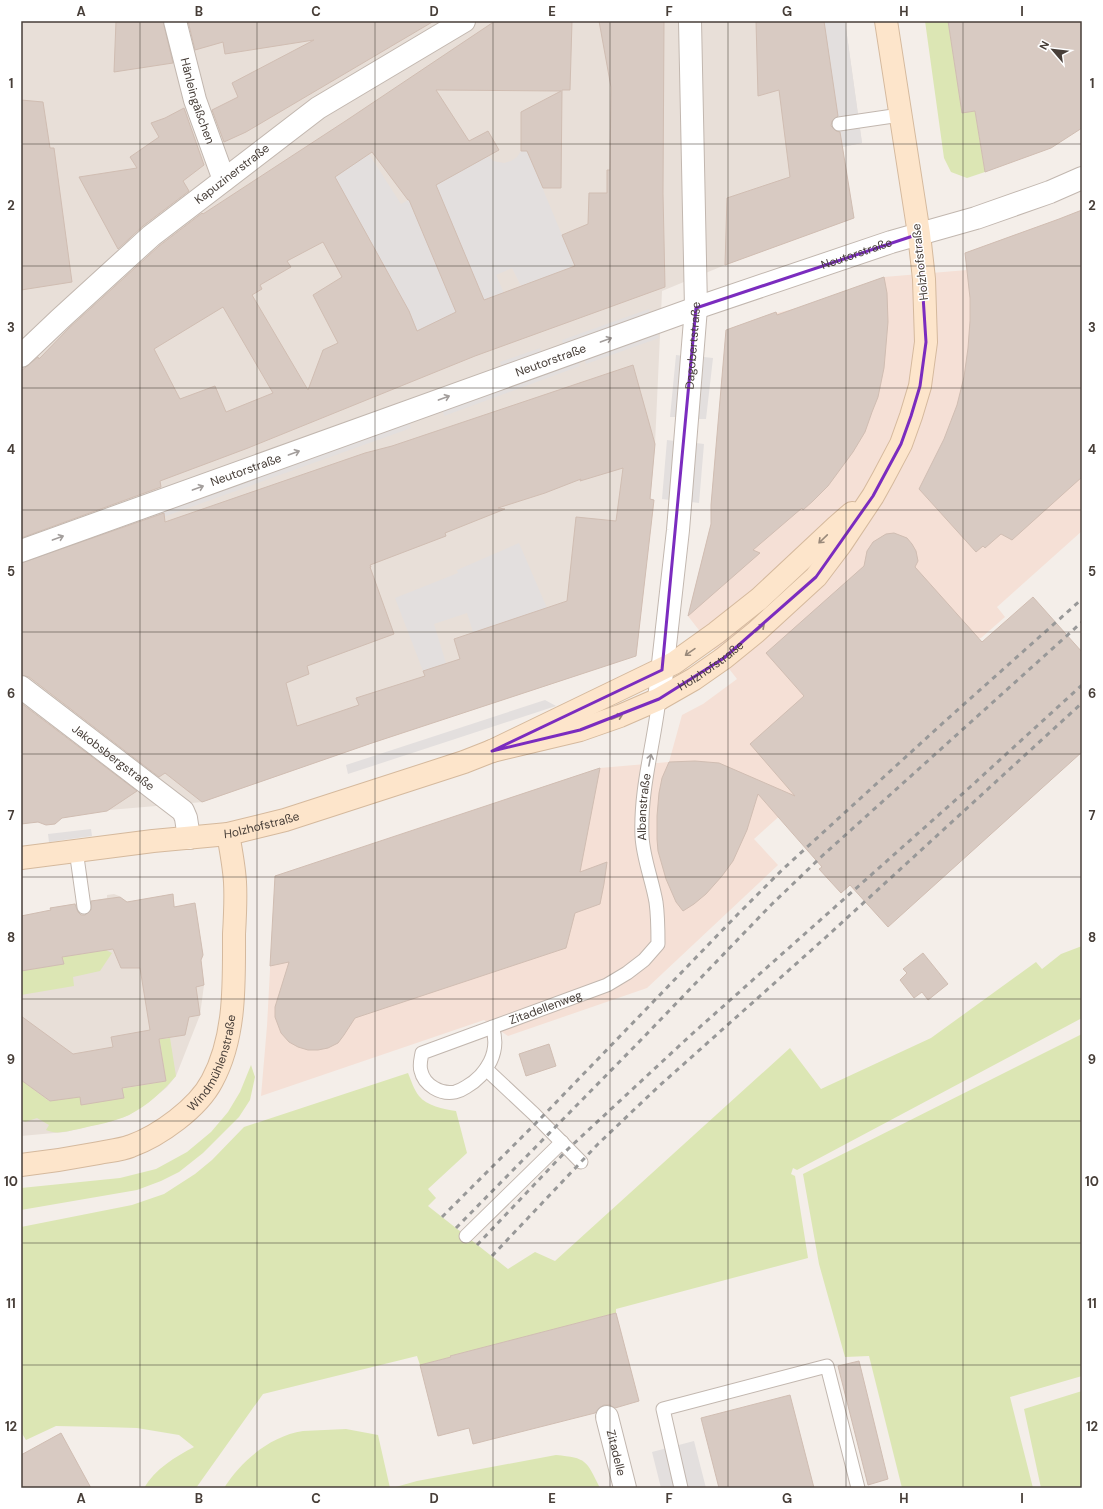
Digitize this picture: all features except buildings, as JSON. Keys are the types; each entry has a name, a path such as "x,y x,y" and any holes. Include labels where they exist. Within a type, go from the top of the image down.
{"street":[{"name":"Hänleingäßchen","path":"175,21 195,100 224,180"},
{"name":"Kapuzinerstraße","path":"21,356 152,236 318,108 464,21"},
{"name":"Dagobertstraße","path":"662,670 680,501 696,308 690,21"},
{"name":"Holzhofstraße","path":"492,751 580,730 620,716 659,699 694,679 724,658 756,632 802,591 829,560 873,496 901,444 911,416 923,370 926,342 924,279 886,21"},
{"name":"Neutorstraße","path":"21,551 696,308 918,234 976,218 1050,192 1082,178"},
{"name":"Holzhofstraße","path":"21,858 76,850 228,834 285,820 464,762 492,751 662,670 681,659 759,599 837,526 873,496"},
{"name":"Albanstraße","path":"659,699 662,670"},
{"name":"Jakobsbergstraße","path":"21,687 183,811 186,818 189,838"},
{"name":"Windmühlenstraße","path":"21,1165 130,1147 168,1127 199,1099 212,1082 225,1050 230,1027 234,985 235,884 228,834"},
{"name":"Zitadelle","path":"607,1417 626,1488"}],"lane":[{"path":"839,124 900,115"},
{"name":"Albanstraße","path":"658,944 656,901 644,854 642,804 657,722 659,699"},
{"path":"76,850 84,907"},
{"name":"Zitadellenweg","path":"486,1070 480,1077 460,1090 455,1092 441,1091 427,1083 422,1076 420,1070 422,1053 607,985 633,969 644,960 658,944"},
{"path":"492,1027 495,1044 491,1060 486,1070 581,1162"},
{"path":"466,1236 562,1142"},
{"path":"681,1488 663,1409 827,1366 858,1488"}],"highlighted area":[{"path":"919,234 926,342 920,386 911,416 901,444 873,496 816,577 724,658 659,699 580,730 492,751 662,670 696,308"}],"shaded area":[{"path":"21,21 845,21 862,143 842,147 854,218 725,265 662,291 655,444 650,499 654,500 636,656 372,743 203,802 109,810 21,824"},
{"path":"824,21 845,21 862,143 842,147"},
{"path":"521,151 527,151 574,264 572,267 521,286 512,268 496,275 504,293 456,310 462,324 432,324 417,331 409,311 361,225 331,179 369,154 401,204 488,156 493,161 504,163 517,157"},
{"path":"1082,210 1082,531 997,607 1005,617 981,638 978,638 754,839 778,865 647,988 508,1036 484,1020 261,1096 267,1026 275,876 600,768 669,762 682,715 703,704 737,679 688,616 709,531 712,532 716,517 711,516 711,505 726,330 776,312 797,308 884,277 967,270 965,253"},
{"path":"649,309 651,316 564,347 562,340"},
{"path":"656,330 659,338 586,364 583,357"},
{"path":"540,348 543,355 503,369 500,362"},
{"path":"676,355 684,356 678,417 670,417"},
{"path":"704,357 713,358 706,419 698,419"},
{"path":"577,359 580,366 444,416 442,408"},
{"path":"408,420 411,428 21,568 21,560"},
{"path":"667,440 675,441 670,500 662,499"},
{"path":"696,443 704,444 699,503 691,502"},
{"path":"519,543 547,608 473,632 467,613 434,624 446,663 423,671 395,598 458,573 457,570"},
{"path":"545,700 556,706 348,774 346,765"},
{"path":"91,829 92,836 49,842 48,834"},
{"path":"114,894 119,896 121,903 173,894 175,907 195,903 203,955 201,960 204,985 200,1015 176,1076 167,1087 149,1102 129,1115 112,1121 65,1132 21,1136 21,917 31,914 31,918 51,914 50,908 78,903 79,907 99,904 97,900 107,898 107,895"},
{"path":"694,1441 706,1488 661,1488 652,1452"}],"green space":[{"path":"925,21 948,21 962,112 975,111 985,172 967,178 951,172 944,158"},
{"path":"1082,946 1082,1018 797,1170 793,1168 791,1174 795,1176 808,1258 616,1309 616,1313 420,1365 417,1356 263,1394 196,1488 144,1488 160,1469 173,1459 194,1447 179,1435 137,1428 56,1426 26,1440 21,1432 21,1227 132,1205 164,1194 195,1174 212,1160 244,1127 408,1073 416,1091 422,1099 436,1106 456,1111 467,1153 428,1189 436,1198 428,1206 508,1269 535,1252 555,1261 790,1048 821,1089 931,1038 1036,962 1042,969 1061,954"},
{"path":"106,950 112,953 100,971 73,977 74,986 21,995 21,971 64,964 62,957"},
{"path":"1082,1034 1082,1376 1010,1397 1033,1488 902,1488 869,1356 845,1357 819,1264 803,1174"},
{"path":"162,1035 163,1039 170,1038 176,1076 154,1098 136,1111 111,1121 66,1132 46,1130 49,1125 37,1118 25,1122 21,1119 21,1080 49,1101 55,1093 64,1099 166,1081 159,1036"},
{"path":"251,1065 255,1077 250,1100 239,1117 203,1153 179,1172 137,1190 21,1210 21,1188 120,1178 156,1169 187,1152 211,1132 228,1112 240,1092"},
{"path":"1082,1391 1082,1488 1041,1488 1024,1409"},
{"path":"346,1429 378,1435 390,1488 224,1488 248,1459 268,1444 279,1438 303,1431"},
{"path":"556,1455 574,1457 584,1462 592,1471 600,1488 392,1488 417,1481"}],"railway":[{"path":"442,1217 539,1120 782,870 944,722 1082,599"},
{"path":"456,1228 771,905 821,857 1082,622"},
{"path":"477,1245 568,1149 692,1034 969,788 1082,685"},
{"path":"492,1256 598,1144 658,1087 825,938 1082,703"}]}
